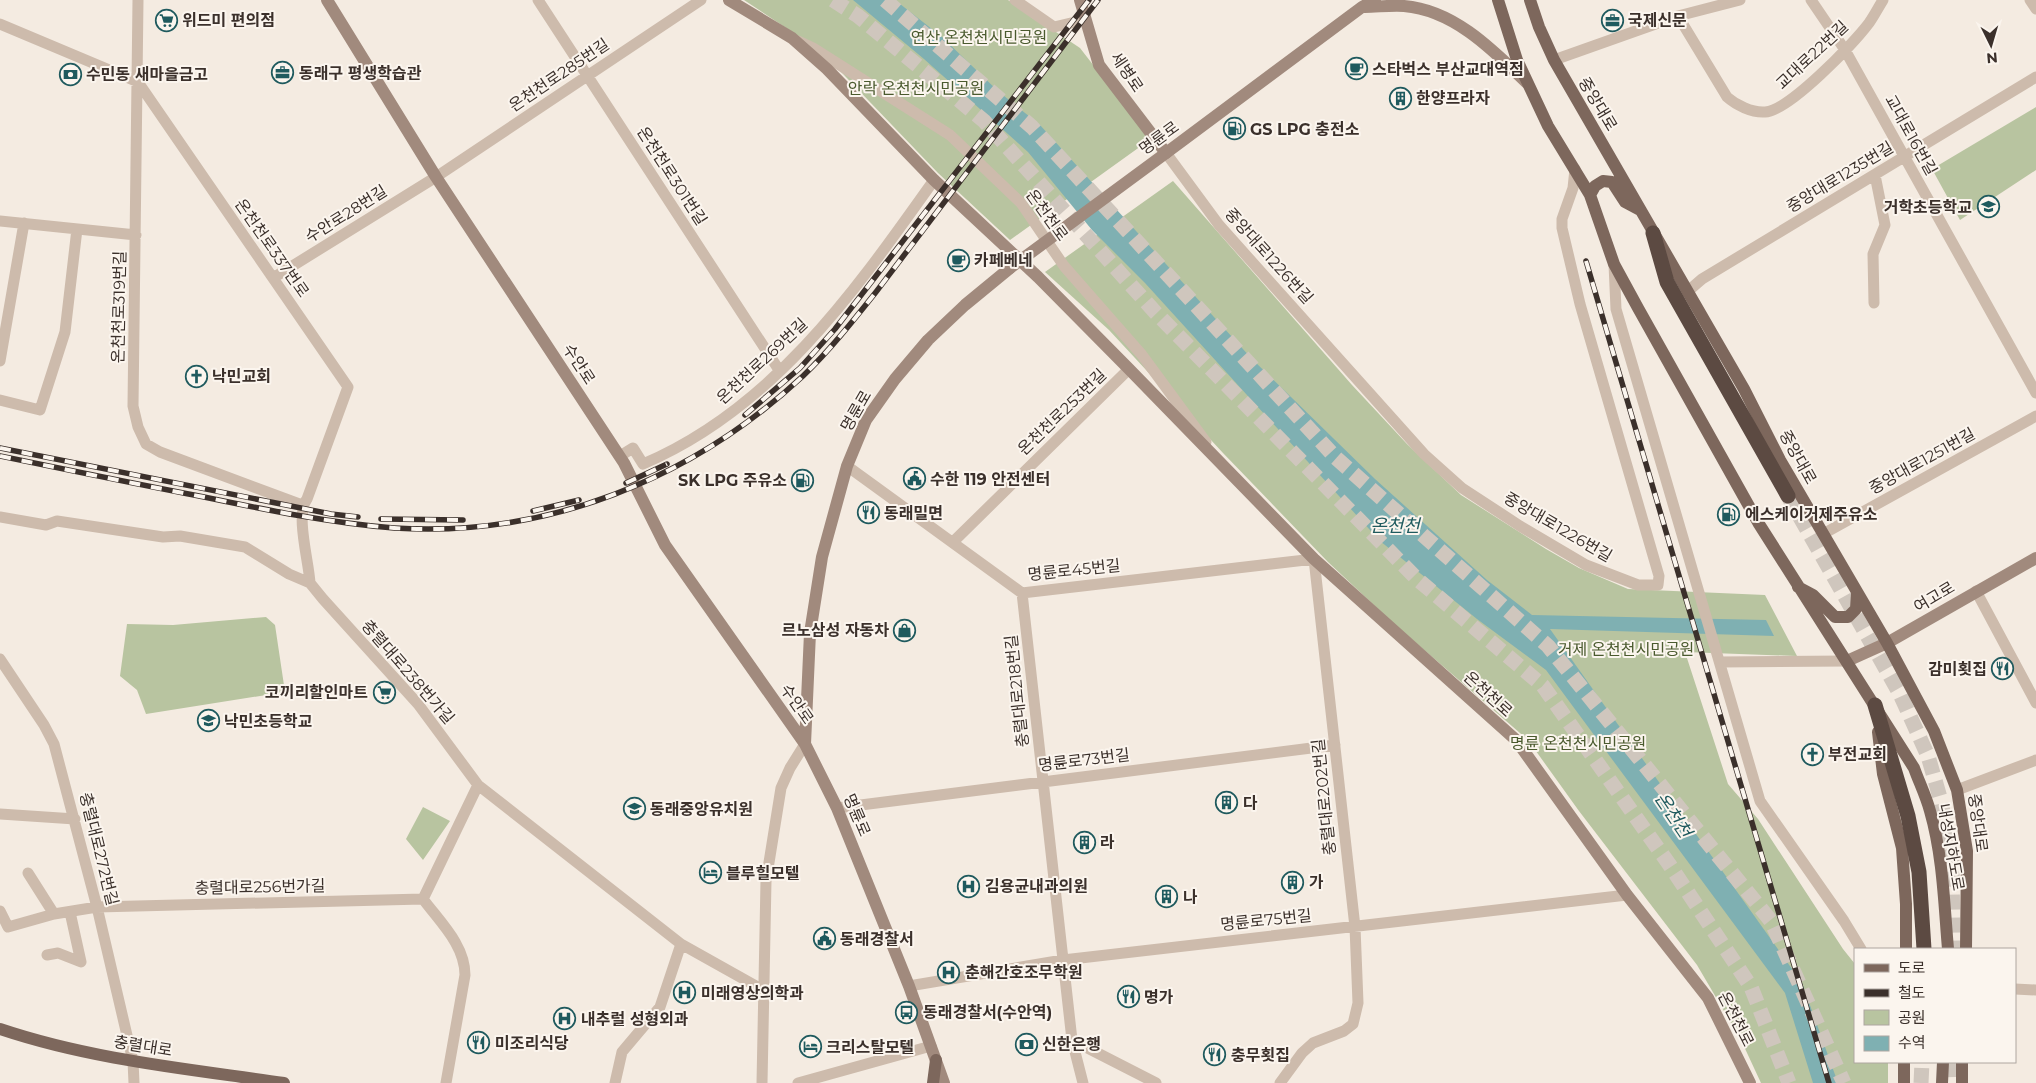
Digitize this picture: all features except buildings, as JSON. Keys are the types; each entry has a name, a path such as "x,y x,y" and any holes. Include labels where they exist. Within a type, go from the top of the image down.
{"highway":[{"path":"1653,233 1667,282 1788,496"},
{"path":"1875,705 1908,816 1919,872 1924,948"}],"main road":[{"name":"수안로","path":"327,0 436,178 620,456 665,545 805,744"},
{"name":"온천천로","path":"729,0 792,38 826,68 934,180 1038,278 1129,369 1314,559 1516,740 1627,895 1708,998 1750,1083"},
{"name":"세병로","path":"1080,0 1099,65 1166,154"},
{"name":"명륜로","path":"940,1071 909,986 837,808 805,744 810,633 816,593 822,557 847,466 866,420 895,379 940,328 1010,268 1166,154 1364,3 1375,0"},
{"path":"1498,0 1517,60 1548,126 1590,195 1614,264 1754,516 1796,586 1875,705 1883,774 1902,848 1906,904 1906,948"},
{"name":"중앙대로","path":"1530,0 1539,27 1554,60 1823,534 1887,643 1946,756 1957,790 1967,851 1966,948"},
{"path":"1364,3 1404,6 1436,13 1486,45 1528,84"},
{"path":"1590,195 1596,186 1603,181 1612,182 1626,202 1640,210"},
{"name":"여고로","path":"1847,661 1887,643 2036,558"},
{"path":"1796,586 1813,595 1835,617 1848,617 1856,609 1857,592"},
{"name":"내성지하도로","path":"1875,705 1914,768 1930,811 1943,880 1948,948"},
{"name":"충렬대로","path":"0,1029 70,1050 284,1083"},
{"path":"1904,1063 1904,1083"},
{"path":"1942,1083 1943,1063"},
{"path":"933,1083 940,1071 951,1083"}],"street":[{"name":"온천천로319번길","path":"138,0 133,406 138,426 146,444 160,452 302,505"},
{"name":"온천천로301번길","path":"538,0 779,370"},
{"name":"온천천로285번길","path":"436,178 700,0"},
{"path":"1015,0 1054,26 1075,22 1085,15"},
{"path":"1554,60 1678,16 1740,0"},
{"name":"교대로16번길","path":"1812,0 1845,50 2036,394"},
{"name":"교대로22번길","path":"1678,16 1727,97 1737,106 1766,112 1792,100 1845,50 1868,24 1883,0"},
{"path":"2030,0 2036,9"},
{"path":"0,24 138,82"},
{"name":"온천천로","path":"792,38 813,48 950,135 1021,203 1064,266 1142,355 1225,467"},
{"name":"중앙대로1235번길","path":"1687,292 1702,279 2036,77"},
{"name":"온천천로337번로","path":"138,82 348,387 307,499 302,505 302,527 309,560 310,582"},
{"name":"중앙대로1226번길","path":"1166,154 1219,225 1424,454 1462,488 1520,526 1586,565 1638,585 1658,585 1659,576 1580,304 1562,228 1562,218 1573,188 1575,169"},
{"path":"1874,303 1873,254 1885,225 1875,175"},
{"name":"수안로28번길","path":"273,278 436,178"},
{"name":"온천천로269번길","path":"620,456 632,448 643,464 668,453 716,425 800,352 863,280 934,180"},
{"path":"0,221 136,235"},
{"path":"0,361 24,223"},
{"path":"0,400 40,410 65,332 77,229"},
{"path":"1614,264 1616,309 1685,551 1720,662 1760,801 1861,947"},
{"name":"온천천로253번길","path":"953,542 1129,369"},
{"name":"중앙대로1251번길","path":"1823,534 2036,416"},
{"name":"명륜로45번길","path":"847,466 1022,593 1314,559"},
{"path":"0,517 46,525 57,521 163,537 180,536 246,547 288,574 310,582"},
{"name":"충렬대로202번길","path":"1280,1083 1302,1053 1313,1043 1344,1031 1353,1024 1358,1003 1355,927 1314,559"},
{"name":"충렬대로238번가길","path":"310,582 323,599 418,704 478,785 681,944 765,991"},
{"path":"1976,591 2036,703"},
{"name":"충렬대로218번길","path":"1022,593 1072,1040 1083,1083"},
{"name":"충렬대로272번길","path":"0,659 44,725 54,744 97,907 132,1061 134,1083"},
{"path":"1720,662 1847,661"},
{"path":"762,1083 766,881 781,788 790,768 805,744"},
{"name":"명륜로73번길","path":"837,808 1335,745"},
{"path":"1957,790 2036,760"},
{"path":"446,1083 465,975 465,961 457,945 423,899 478,785"},
{"path":"0,814 75,819"},
{"path":"28,873 54,914"},
{"name":"명륜로75번길","path":"909,986 1063,960 1627,895"},
{"name":"충렬대로256번가길","path":"0,911 8,927 54,914 97,907 423,899"},
{"path":"47,955 58,954 81,962 70,912"},
{"path":"615,1083 622,1052 652,1019 660,1007 681,944"},
{"path":"2016,989 2036,990"},
{"path":"1072,1040 1156,1083"},
{"path":"798,1083 931,1046"}],"green space":[{"path":"744,0 1008,0 1080,48 1149,137 1148,141 1010,240 938,173 821,51"},
{"path":"2036,107 2036,170 1960,220 1932,169"},
{"path":"1173,181 1352,385 1407,444 1461,495 1579,568 1628,589 1765,595 1797,656 1685,652 1728,784 1758,819 1843,949 1854,963 1854,1063 1888,1063 1888,1083 1761,1083 1741,1040 1697,965 1579,811 1528,740 1392,622 1328,562 1223,453 1109,330 1045,272"},
{"path":"266,617 275,625 285,692 146,714 137,690 120,676 127,624 173,625"},
{"path":"423,807 450,821 423,860 406,839"}],"water":[{"name":"온천천","path":"853,0 895,0 942,37 999,92 1040,125 1252,359 1375,479 1487,580 1532,615 1766,620 1774,636 1550,629 1802,983 1838,1083 1813,1083 1785,993 1546,670 1477,619 1380,541 1145,283 1092,230 1028,152 924,59"}],"tunnel":[{"path":"833,0 858,16 984,121 1155,312 1416,578 1543,686 1669,864 1751,987 1789,1083"},
{"path":"885,0 1032,127 1336,458 1548,646 1771,921 1844,1083"},
{"path":"1788,496 1900,694 1928,756 1941,801 1952,861 1953,948"},
{"path":"1921,1083 1922,1063"},
{"path":"1954,1063 1955,1083"}],"railway":[{"path":"745,415 800,368 835,329 1089,0"},
{"path":"0,456 275,511 346,523 394,528 451,529 507,523 561,511 614,494 665,472 714,445 760,413 813,366 876,292 1098,0"},
{"path":"1586,261 1829,1083"},
{"path":"0,448 331,514 358,517"},
{"path":"626,483 667,464"},
{"path":"533,511 579,500"},
{"path":"381,519 463,520"}],"place":[{"name":"위드미 편의점","path":"166,20"},
{"name":"국제신문","path":"1612,20"},
{"name":"스타벅스 부산교대역점","path":"1356,69"},
{"name":"동래구 평생학습관","path":"283,73"},
{"name":"수민동 새마을금고","path":"70,74"},
{"name":"한양프라자","path":"1400,98"},
{"name":"GS LPG 충전소","path":"1234,129"},
{"name":"거학초등학교","path":"1988,207"},
{"name":"카페베네","path":"958,260"},
{"name":"낙민교회","path":"196,376"},
{"name":"수한 119 안전센터","path":"914,479"},
{"name":"SK LPG 주유소","path":"803,480"},
{"name":"동래밀면","path":"868,513"},
{"name":"에스케이거제주유소","path":"1729,514"},
{"name":"르노삼성 자동차","path":"905,630"},
{"name":"감미횟집","path":"2003,669"},
{"name":"코끼리할인마트","path":"384,692"},
{"name":"낙민초등학교","path":"208,721"},
{"name":"부전교회","path":"1812,754"},
{"name":"다","path":"1227,803"},
{"name":"동래중앙유치원","path":"634,809"},
{"name":"라","path":"1084,842"},
{"name":"블루힐모텔","path":"710,873"},
{"name":"가","path":"1293,882"},
{"name":"김용균내과의원","path":"969,886"},
{"name":"나","path":"1167,897"},
{"name":"동래경찰서","path":"824,939"},
{"name":"춘해간호조무학원","path":"949,972"},
{"name":"미래영상의학과","path":"685,993"},
{"name":"명가","path":"1128,997"},
{"name":"동래경찰서(수안역)","path":"907,1012"},
{"name":"내추럴 성형외과","path":"565,1019"},
{"name":"미조리식당","path":"479,1043"},
{"name":"신한은행","path":"1026,1044"},
{"name":"크리스탈모텔","path":"810,1047"},
{"name":"충무횟집","path":"1215,1055"}],"park label":[{"name":"연산 온천천시민공원","path":"979,37"},
{"name":"안락 온천천시민공원","path":"916,88"},
{"name":"거제 온천천시민공원","path":"1626,649"},
{"name":"명륜 온천천시민공원","path":"1578,743"}]}
